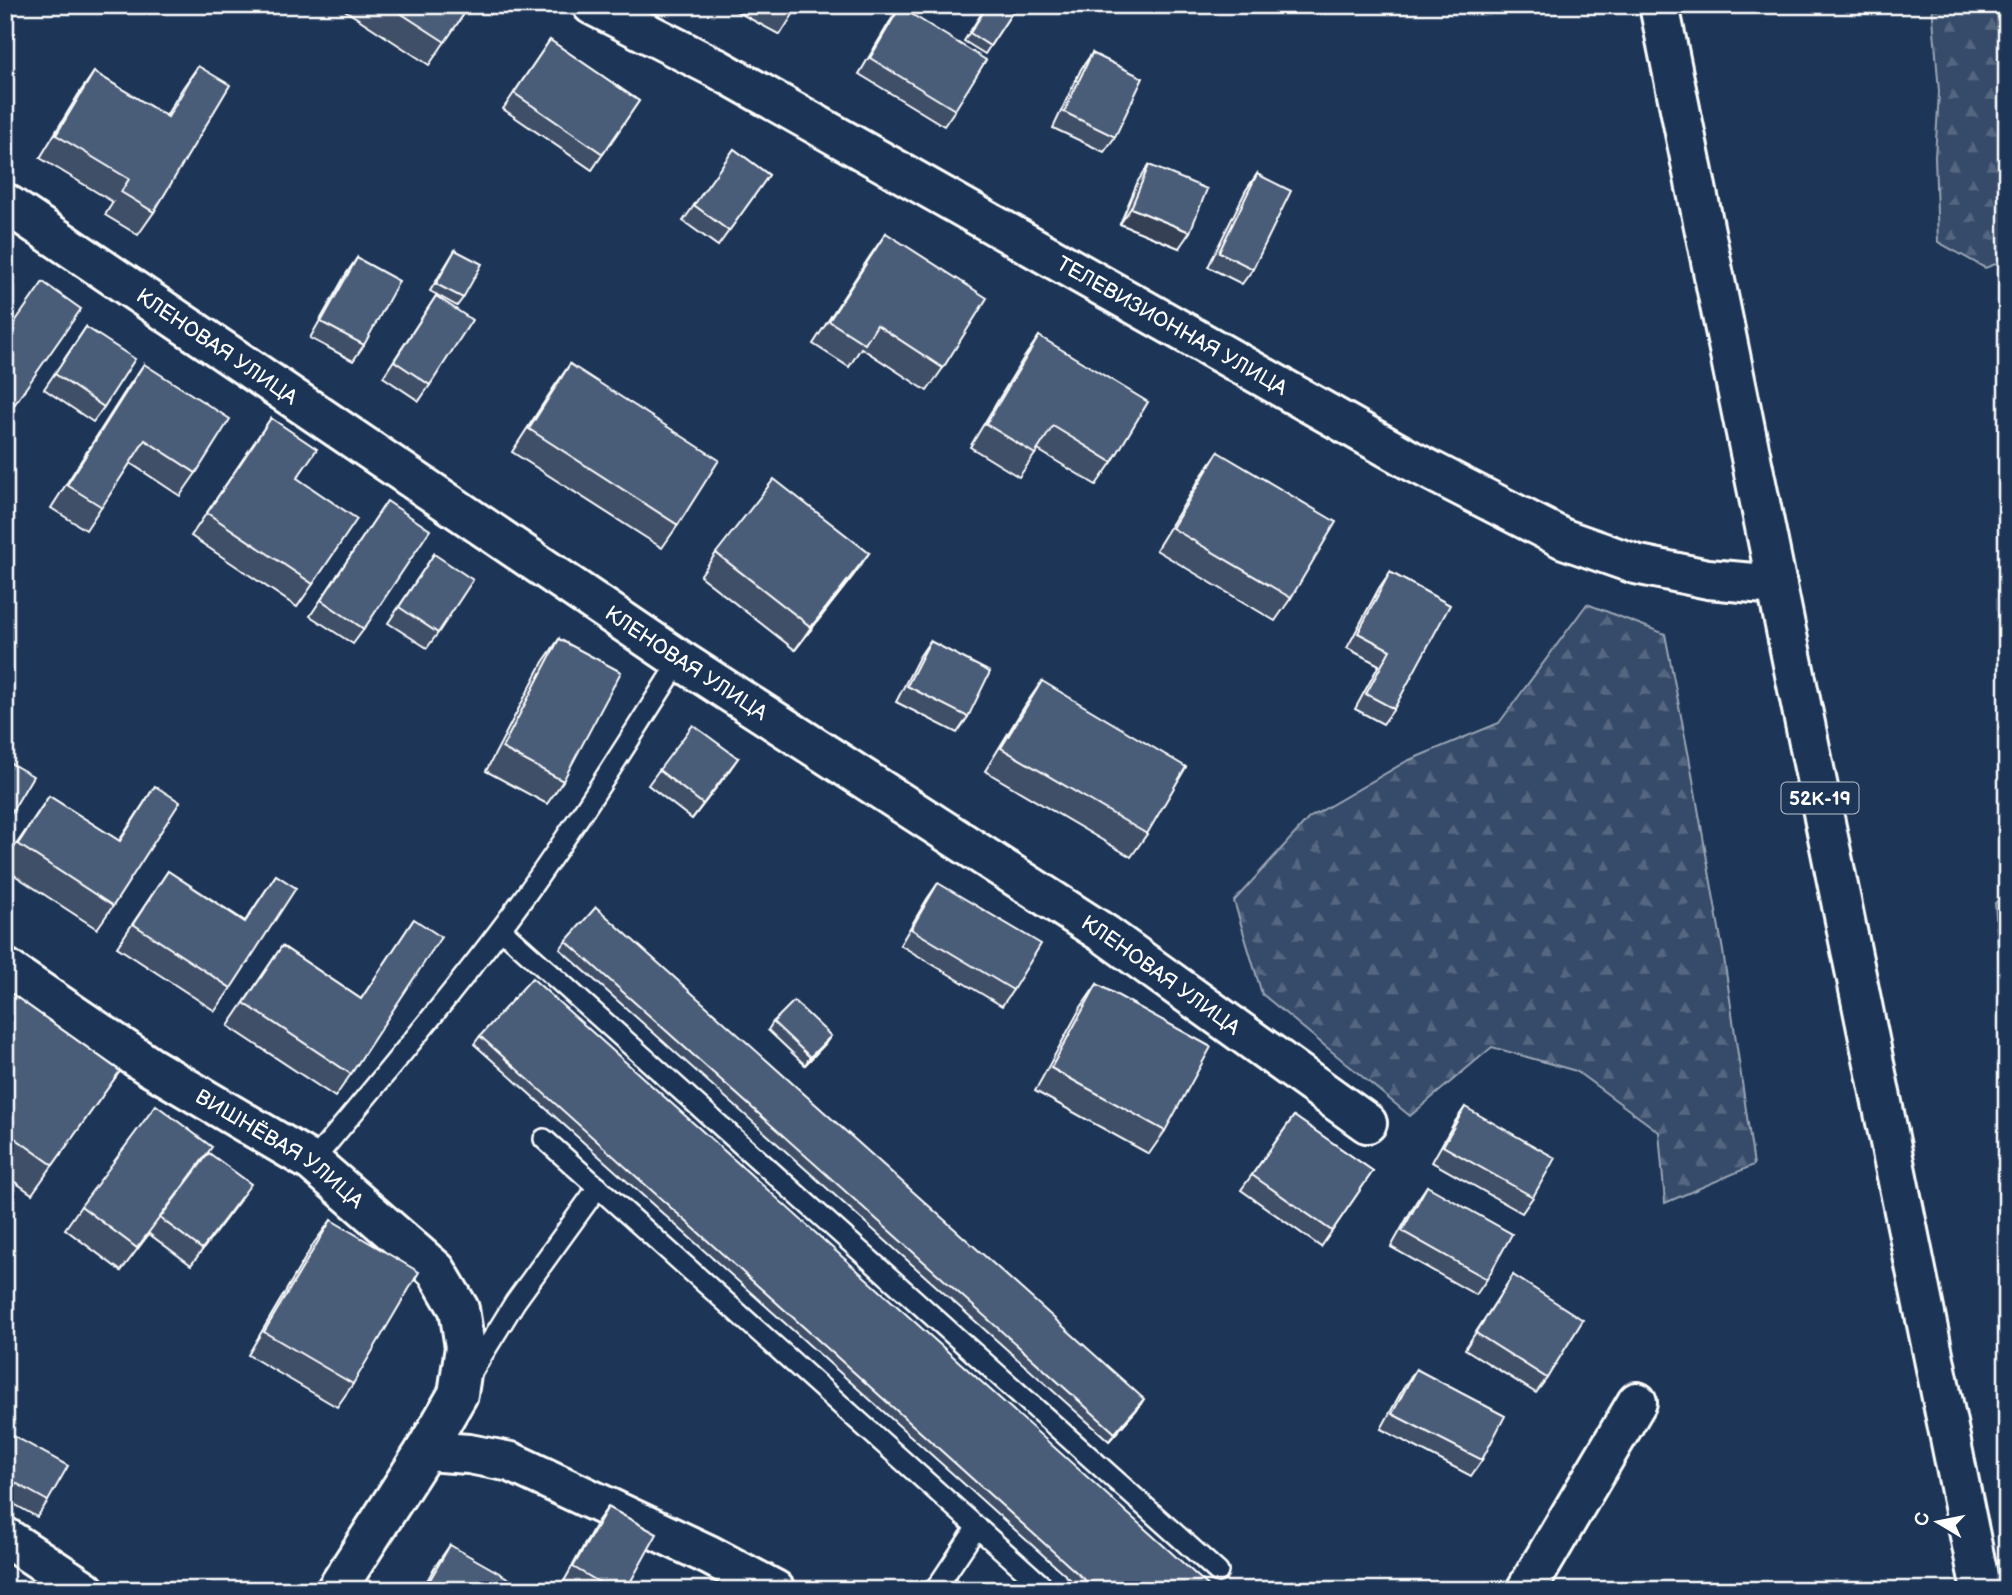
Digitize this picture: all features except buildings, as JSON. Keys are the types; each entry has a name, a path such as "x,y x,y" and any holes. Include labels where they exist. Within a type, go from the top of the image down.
{"street":[{"name":"ТЕЛЕВИЗИОННАЯ УЛИЦА","path":"592,5 718,69 1410,460 1564,540 1635,564 1707,579 1777,585"},
{"name":"52К-19","path":"1659,5 1981,1590"},
{"name":"КЛЕНОВАЯ УЛИЦА","path":"5,204 680,660 1106,935 1367,1123"},
{"name":"ВИШНЁВАЯ УЛИЦА","path":"5,968 149,1066 312,1162 436,1270 459,1309 465,1347 458,1394"},
{"path":"336,1590 425,1451 458,1394"},
{"path":"1526,1590 1637,1402"},
{"path":"425,1451 469,1454 511,1462 709,1555 775,1590"},
{"path":"5,1537 85,1590"}],"lane":[{"path":"312,1162 406,1050 501,929 588,805 680,660"},
{"path":"501,929 1217,1572"},
{"path":"544,1139 1047,1590"},
{"path":"458,1394 515,1302 598,1187"},
{"path":"935,1590 977,1527"}],"green space":[{"path":"1932,5 2007,5 2007,260 1985,268 1938,242 1935,157 1939,92"},
{"path":"1587,604 1665,634 1723,951 1754,1165 1665,1203 1659,1132 1576,1071 1492,1047 1410,1116 1262,994 1234,901 1309,818 1407,761 1499,723"},
{"path":"2007,894 2007,1026 2003,1020 1995,903"}]}
